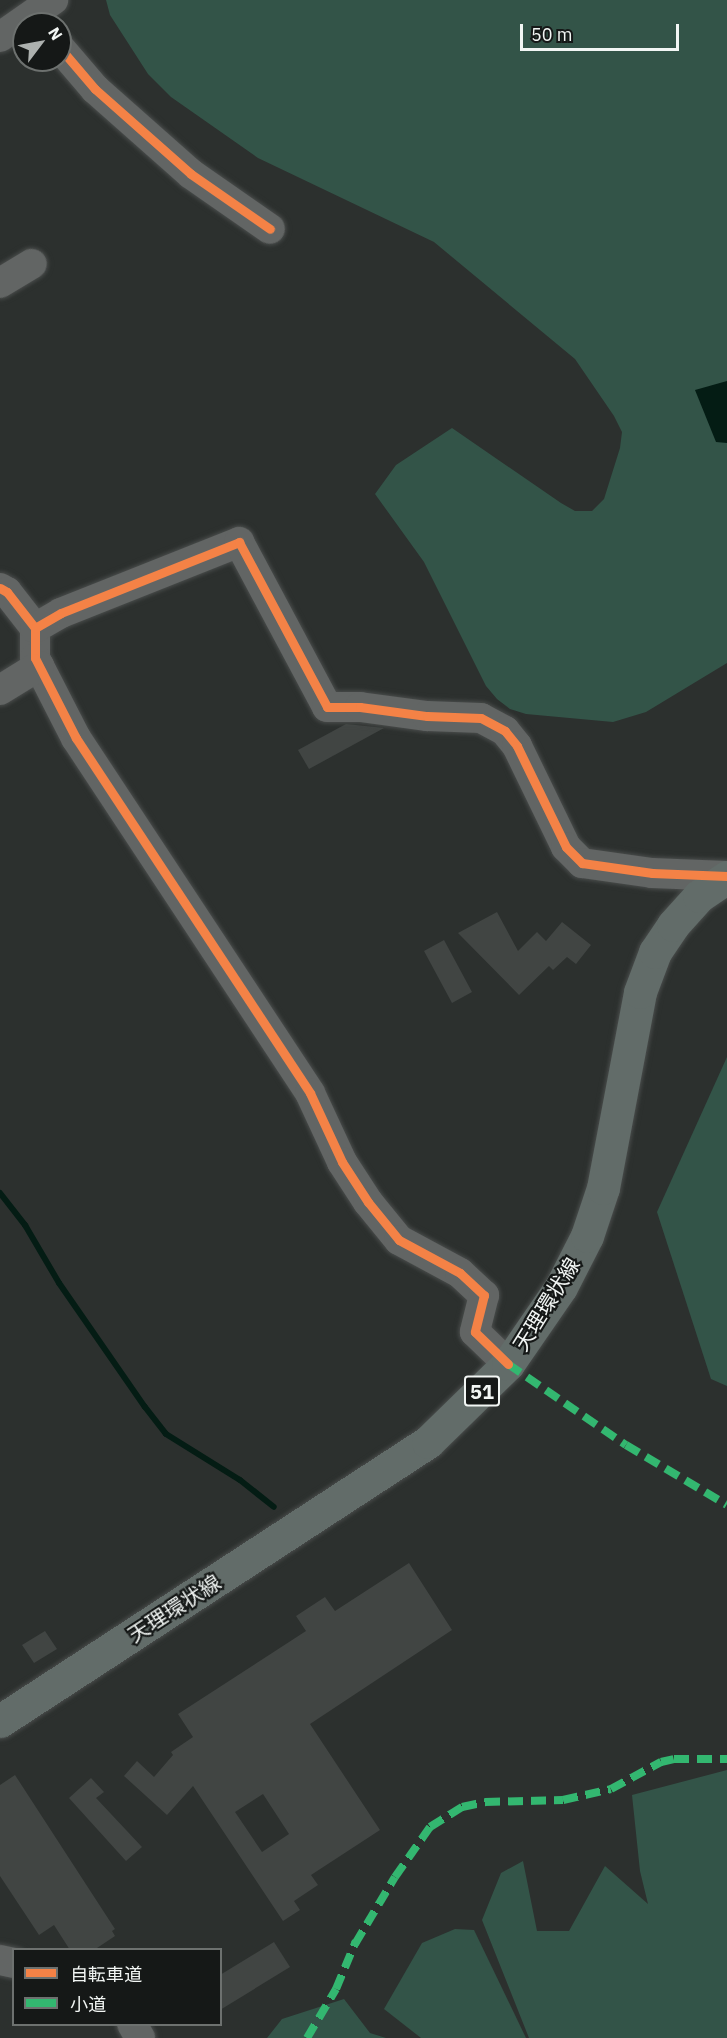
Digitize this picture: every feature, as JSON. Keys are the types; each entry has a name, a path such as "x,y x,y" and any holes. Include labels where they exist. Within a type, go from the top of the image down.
{"main road":[{"name":"天理環状線","path":"0,1721 428,1442 508,1364 561,1287 587,1236 603,1188 640,992 655,952 673,926 699,896 727,877"}],"street":[{"path":"0,36 36,10"},
{"path":"72,62 95,89 190,174 270,229"},
{"path":"0,283 32,264"},
{"path":"35,628 61,613 239,543 327,707 360,707 427,716 481,718 505,731 517,746 566,848 582,862 652,873 727,877"},
{"path":"0,588 7,592 35,628 35,658 76,738 310,1093 342,1162 368,1202 399,1240 460,1273 484,1295 475,1332 508,1364"},
{"path":"0,690 39,666"}],"shaded area":[{"path":"106,0 727,0 727,663 646,712 613,722 526,714 510,709 497,699 486,686 424,562 375,494 396,465 452,428 561,503 575,511 592,511 604,499 620,448 622,432 614,416 575,359 434,242 258,158 171,97 148,74 110,15"},
{"path":"727,381 727,443 716,442 695,390"},
{"path":"727,1057 727,1386 711,1379 657,1212"},
{"path":"727,1770 727,2038 529,2038 482,1920 501,1873 523,1861 537,1931 569,1931 605,1866 648,1904 640,1871 632,1795"},
{"path":"455,1929 474,1930 526,2038 421,2038 384,2009 422,1943"},
{"path":"344,1999 370,2033 386,2038 267,2038 282,2019"}],"building":[{"path":"346,724 384,728 309,769 298,750"},
{"path":"497,912 518,951 537,932 546,941 562,922 591,945 576,964 567,957 553,970 549,966 519,995 458,933"},
{"path":"444,940 472,992 452,1003 424,951"},
{"path":"409,1563 452,1630 310,1724 380,1830 311,1875 318,1885 294,1901 300,1910 283,1921 193,1786 167,1815 124,1776 137,1761 154,1777 173,1755 171,1752 193,1737 178,1714 306,1631 296,1616 325,1597 335,1611","holes":["263,1794 289,1834 262,1852 235,1812"]},
{"path":"45,1631 57,1649 34,1663 22,1645"},
{"path":"15,1775 115,1929 112,1931 115,1936 97,1948 69,1948 54,1925 39,1935 0,1876 0,1785"},
{"path":"91,1778 104,1792 96,1798 142,1847 126,1861 69,1798"},
{"path":"274,1942 290,1967 222,2009 222,1974"}],"waterway":[{"path":"0,1193 25,1225 59,1283 166,1434 240,1480 274,1507"}],"marked path":[{"path":"508,1364 626,1445 727,1505"},
{"path":"307,2038 336,1989 356,1941 355,1944 395,1877 430,1827 462,1807 485,1802 563,1800 611,1789 661,1762 674,1759 727,1759"}],"cycle path":[{"path":"72,62 95,89 191,174 270,229"},
{"path":"35,628 61,613 239,542 327,707 360,707 427,716 481,718 505,731 517,746 566,847 582,863 652,873 727,876"},
{"path":"0,588 7,592 35,628 35,658 76,738 310,1093 342,1162 368,1202 399,1240 460,1273 484,1295 475,1332 508,1364"}]}
